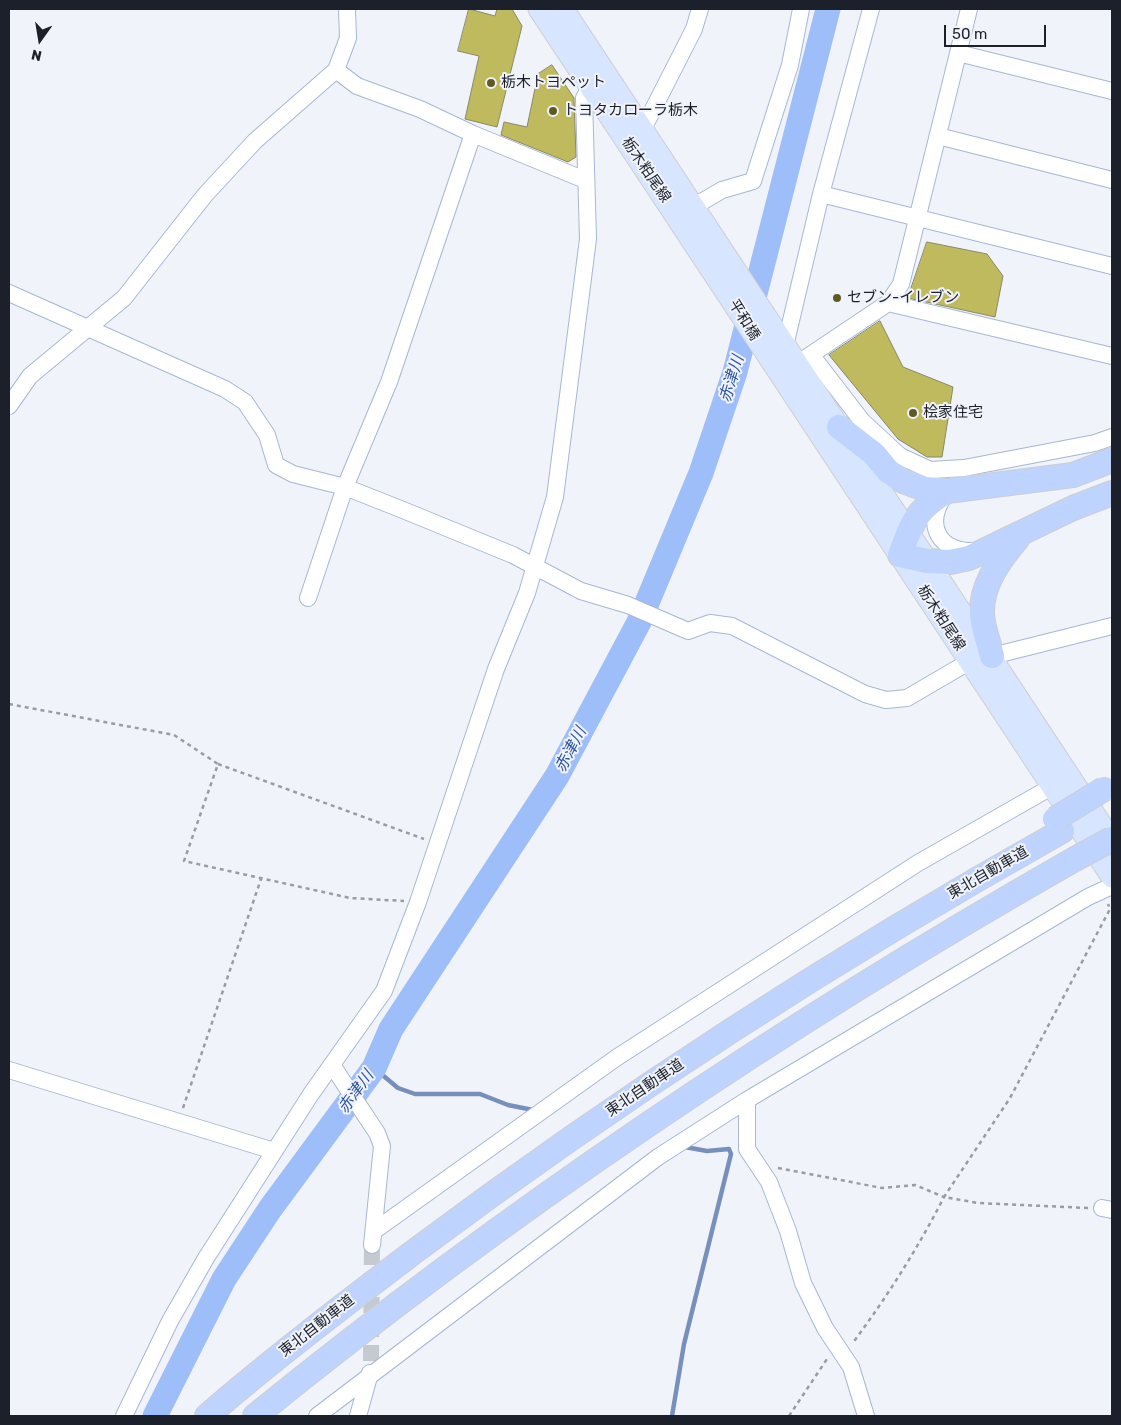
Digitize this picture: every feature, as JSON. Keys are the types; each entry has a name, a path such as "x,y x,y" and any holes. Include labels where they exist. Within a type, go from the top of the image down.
{"highway":[{"path":"839,427 874,454 888,471 903,480 925,489 947,491 1073,475 1112,460"},
{"path":"947,491 930,502 914,518 900,555 927,561 950,562 969,558 1073,508 1112,493"},
{"path":"981,659 982,620 988,583 1000,559 1024,531"},
{"name":"東北自動車道","path":"206,1416 345,1304 574,1136 710,1044 850,955 981,876 1110,792"},
{"name":"東北自動車道","path":"255,1416 454,1260 588,1163 725,1071 856,987 1075,859 1112,840"}],"main road":[{"name":"栃木粕尾線","path":"539,9 598,82 642,131 726,258"},
{"name":"栃木粕尾線","path":"563,9 598,82 720,282"},
{"name":"平和橋","path":"726,258 781,338"},
{"name":"平和橋","path":"720,282 774,367"},
{"name":"栃木粕尾線","path":"781,338 805,360 839,427 927,561 1110,884"},
{"name":"栃木粕尾線","path":"774,367 900,555 981,659 1112,840"}],"street":[{"path":"9,406 30,376 124,298 205,195 255,141 336,70 348,38 348,9"},
{"path":"642,131 694,29 700,9"},
{"path":"693,207 722,190 753,181 790,65 801,9"},
{"path":"781,338 871,9"},
{"path":"774,367 805,360 888,304 901,284 969,9"},
{"path":"958,53 1112,91"},
{"path":"336,70 357,86 420,108 473,134 585,180"},
{"path":"124,1416 170,1322 201,1266 274,1151 384,991 418,902 496,669 536,568 555,497 588,239 584,98 598,82"},
{"path":"308,598 345,487 389,382 473,134"},
{"path":"938,136 1112,180"},
{"path":"821,194 1112,266"},
{"path":"9,293 225,389 244,402 267,435 276,465 293,474 345,487 513,554 581,591 628,605 688,631 710,623 732,626 865,694 886,700 907,698 960,667 981,659 1112,626"},
{"path":"888,304 1112,356"},
{"path":"805,360 862,421 900,456 930,470 964,468 1095,443 1112,437"},
{"path":"947,491 935,514 938,537 946,545 960,552 983,551"},
{"path":"332,1065 377,1133 382,1146 373,1238 616,1058 918,863 1053,786"},
{"path":"317,1416 370,1368 658,1157 747,1100 1110,884"},
{"path":"9,1070 274,1151"},
{"path":"747,1100 747,1149 769,1182 788,1231 803,1283 825,1328 851,1367 866,1416"},
{"path":"358,1416 370,1368"}],"path":[{"path":"9,704 174,735 218,764 437,844"},
{"path":"218,764 184,861 350,898 418,902"},
{"path":"178,1121 261,878"},
{"path":"789,1416 826,1359 843,1355 876,1312 944,1197 1010,1098 1110,909 1110,884"},
{"path":"757,1164 882,1188 915,1184 944,1197 978,1203 1107,1209"}],"building":[{"name":"栃木トヨペット","path":"469,9 495,16 497,9 512,9 522,26 497,127 465,119 479,56 458,51"},
{"name":"トヨタカローラ栃木","path":"552,65 574,98 576,157 568,162 501,135 504,122 527,127 538,74"},
{"path":"927,242 987,254 1003,276 995,317 908,298"},
{"name":"桧家住宅","path":"880,321 903,367 953,387 942,457 927,457 898,439 829,355"}],"waterway":[{"name":"赤津川","path":"155,1416 224,1279 270,1209 374,1068 391,1029 557,776 639,622 701,473 735,372 828,9"},
{"path":"374,1068 398,1088 415,1094 480,1094 508,1105 533,1110"},
{"path":"672,1416 684,1344 731,1154 729,1149 707,1151 685,1147"}],"tunnel":[{"path":"371,1361 372,1245"}],"place":[{"name":"栃木トヨペット","path":"491,83"},
{"name":"トヨタカローラ栃木","path":"553,111"},
{"name":"セブン-イレブン","path":"837,298"},
{"name":"桧家住宅","path":"913,413"}]}
